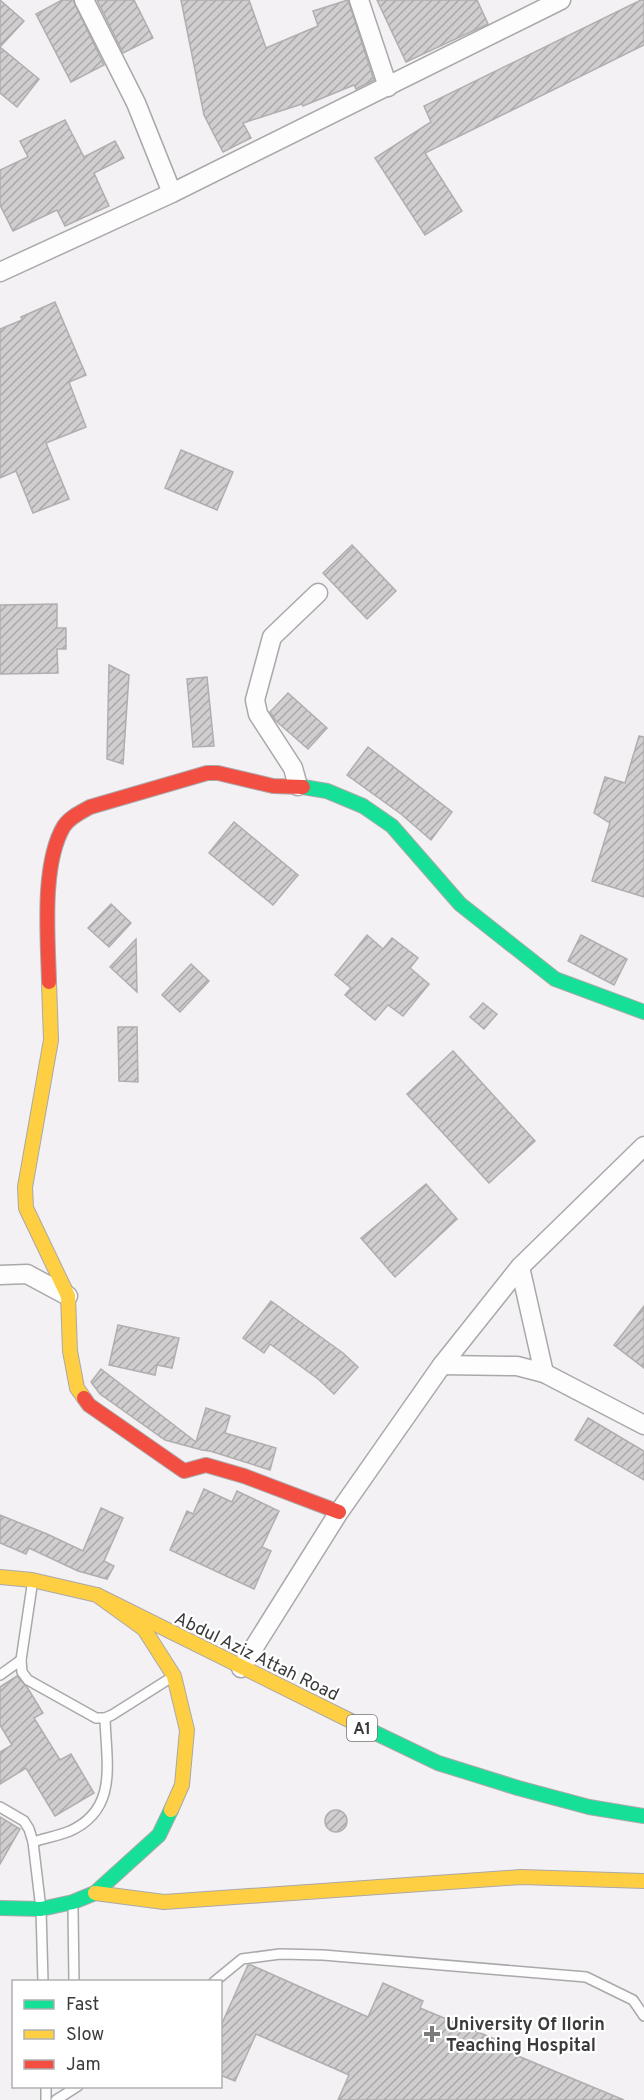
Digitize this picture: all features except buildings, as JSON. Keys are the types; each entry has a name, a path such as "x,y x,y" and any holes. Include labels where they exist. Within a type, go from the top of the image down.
{"main road":[{"path":"339,1512 244,1476 206,1465 184,1471 89,1405 77,1388 70,1351 68,1296 26,1208 25,1187 51,1040 47,901 55,847 65,825 75,815 90,807 207,773 219,773 273,786 298,786 327,791 363,806 392,826 460,904 555,979 644,1012"},
{"path":"0,1576 33,1580 97,1595 144,1629 174,1676 187,1730 182,1785 159,1835 95,1893 73,1902 40,1909 0,1908"},
{"name":"Abdul Aziz Attah Road","path":"97,1595 241,1668 438,1763 589,1807 644,1816"},
{"path":"95,1893 164,1902 521,1878 644,1881"}],"street":[{"path":"84,0 136,103 172,193"},
{"path":"359,0 388,87"},
{"path":"0,272 172,193 561,0"},
{"path":"298,786 293,768 258,714 255,700 272,637 318,593"},
{"path":"241,1668 339,1512 442,1365 520,1267 644,1146"},
{"path":"520,1267 544,1373"},
{"path":"0,1275 27,1274 68,1296"},
{"path":"442,1365 517,1366 544,1373 644,1425"}],"lane":[{"path":"33,1580 21,1660 22,1672 28,1680 96,1719 105,1718 174,1676"},
{"path":"0,1675 21,1660"},
{"path":"33,1842 70,1831 91,1818 101,1805 106,1771 105,1718"},
{"path":"0,1807 24,1821 33,1842 40,1909 43,1980"},
{"path":"73,1902 75,1980"},
{"path":"216,1980 242,1959 280,1954 334,1956 586,1977 633,2000 644,2016"},
{"path":"56,2100 75,2088"}],"traffic: fast":[{"path":"303,787 327,791 363,806 392,826 460,904 555,979 644,1012"},
{"path":"363,1727 438,1763 589,1807 644,1816"},
{"path":"0,1908 41,1909 73,1902 95,1893 159,1835 171,1810"}],"traffic: slow":[{"path":"49,982 51,1040 25,1187 26,1208 68,1296 70,1351 77,1388 84,1398"},
{"path":"0,1577 32,1580 97,1595 144,1629 174,1676 187,1730 182,1785 171,1810"},
{"path":"97,1595 363,1727"},
{"path":"95,1893 164,1902 521,1877 644,1881"}],"traffic: jam":[{"path":"49,982 47,923 49,880 57,842 64,826 72,817 90,807 207,773 218,773 273,786 303,787"},
{"path":"84,1398 89,1405 184,1471 206,1465 244,1476 339,1512"}],"place":[{"name":"University Of Ilorin Teaching Hospital","path":"432,2034"}]}
